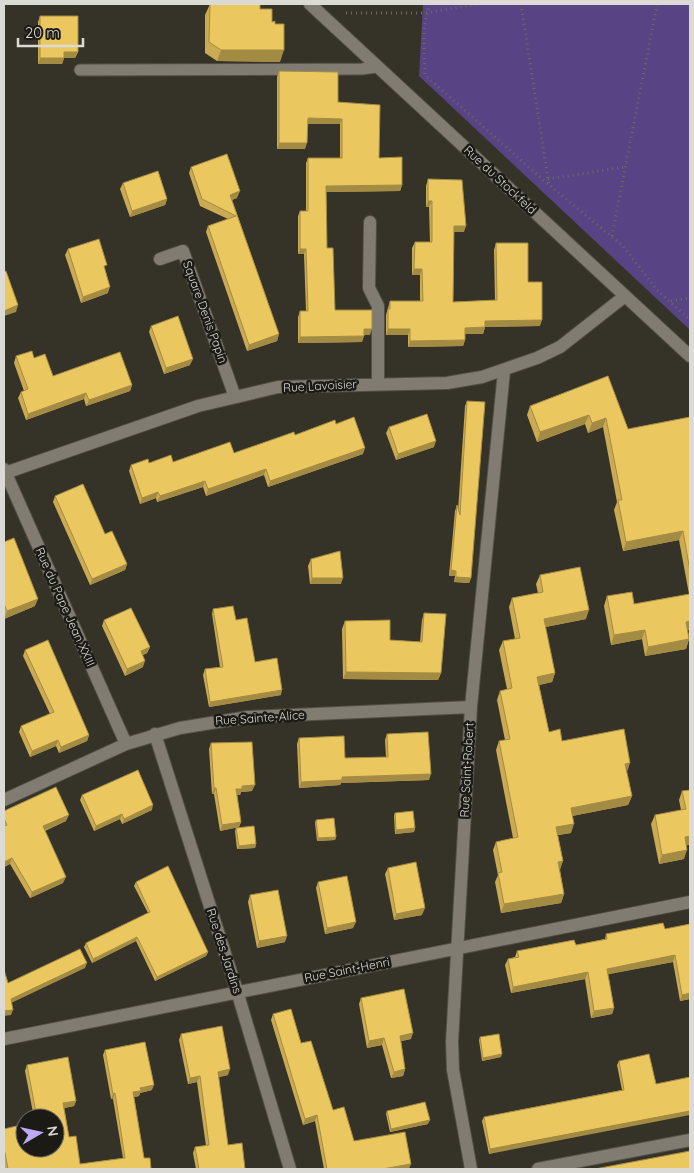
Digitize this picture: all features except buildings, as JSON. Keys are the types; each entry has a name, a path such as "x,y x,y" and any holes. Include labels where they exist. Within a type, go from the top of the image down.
{"street":[{"name":"Rue du Stockfeld","path":"310,4 690,356"},
{"path":"370,222 369,288 378,306 378,383"},
{"name":"Square Denis Papin","path":"160,259 183,251 235,396"},
{"name":"Rue Lavoisier","path":"5,471 166,416 235,396 296,386 447,383 504,371 560,347 625,296"},
{"name":"Rue Saint-Robert","path":"471,1169 453,1070 452,1042 471,706 504,371"},
{"name":"Rue du Pape Jean XXIII","path":"5,471 126,744"},
{"name":"Rue Sainte-Alice","path":"4,800 126,744 155,734 216,721 248,717 471,706"},
{"name":"Rue des Jardins","path":"155,734 237,991 290,1169"},
{"name":"Rue Saint-Henri","path":"4,1039 690,902"},
{"path":"538,1169 690,1140"}],"lane":[{"path":"80,70 362,69 377,67"}],"path":[{"path":"431,4 426,13 424,38 425,76 549,186 622,246 657,290 690,320"},
{"path":"320,13 426,13 477,4"},
{"path":"521,4 549,186"},
{"path":"612,237 656,4"},
{"path":"548,179 625,167"},
{"path":"670,302 690,298"}],"shaded area":[{"path":"423,4 690,4 690,330 419,76"}]}
